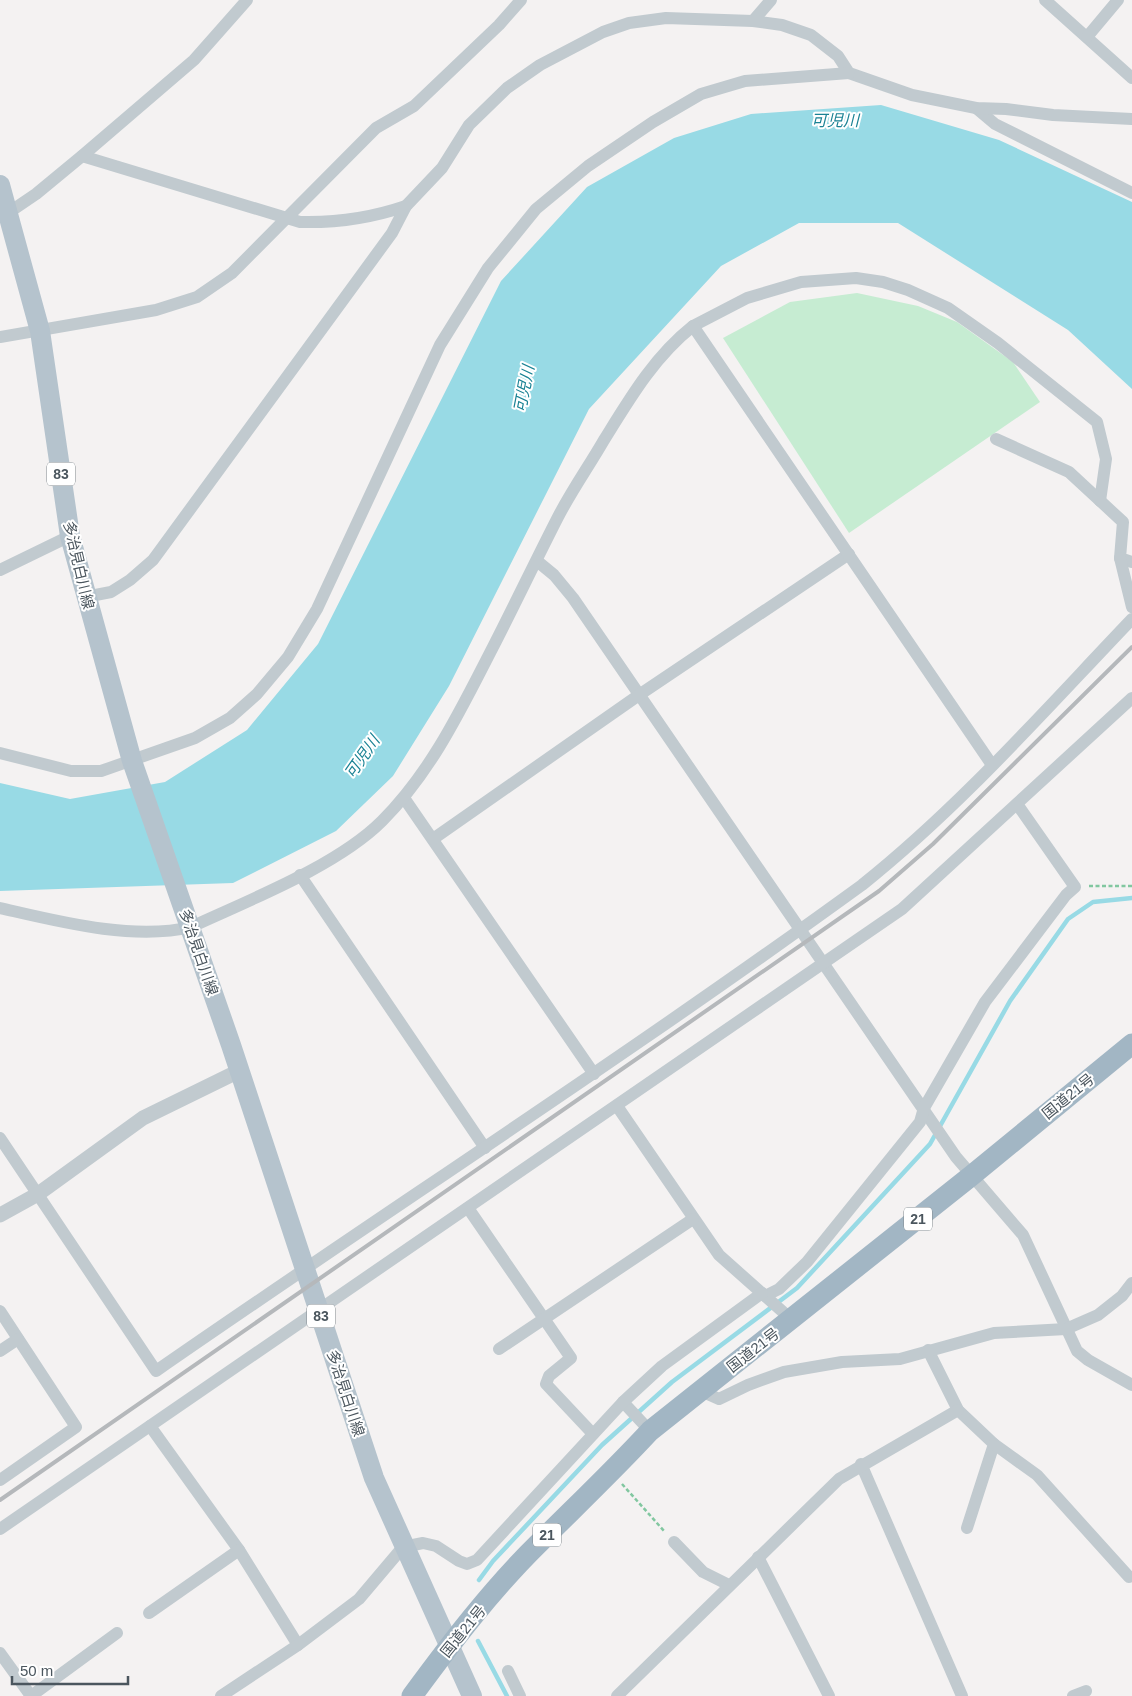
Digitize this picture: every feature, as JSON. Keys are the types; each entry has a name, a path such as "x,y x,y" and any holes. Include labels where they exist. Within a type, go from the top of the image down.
{"highway":[{"name":"国道21号","path":"412,1696 450,1645 538,1543 612,1472 650,1432 971,1176 1132,1044"}],"main road":[{"name":"多治見白川線","path":"0,185 40,331 70,536 85,597 132,761 191,928 304,1268 320,1310 374,1478 403,1547 472,1696"}],"street":[{"path":"8,212 36,194 194,60 247,0"},
{"path":"0,337 156,310 197,297 232,273 376,128 414,106 499,25 521,0"},
{"path":"753,21 771,0"},
{"path":"1044,0 1132,78"},
{"path":"1087,37 1118,0"},
{"path":"85,597 111,592 130,580 153,560 392,233 406,206 442,168 469,125 507,88 540,65 603,32 628,23 666,18 753,21 782,25 810,35 838,56 849,73"},
{"path":"0,753 71,771 101,771 195,738 230,718 257,694 288,658 317,609 440,345 488,268 536,209 588,166 653,122 701,94 745,81 849,73 912,95 976,108 1006,109 1053,115 1132,119"},
{"path":"976,108 995,124 1132,193"},
{"path":"82,156 300,222 334,223 381,214 406,206"},
{"path":"0,908 62,922 150,933 173,932 191,928 300,876 358,841 381,822 404,798 429,765 452,727 558,516 629,400 669,345 693,326 747,298 801,282 856,278 883,282 908,290 948,308 990,338 1097,422 1106,459 1100,500"},
{"path":"693,326 992,765"},
{"path":"996,440 1069,472 1123,522 1132,607"},
{"path":"0,570 70,536"},
{"path":"433,839 639,695 849,554"},
{"path":"537,561 554,575 573,598 823,964 971,1176 1023,1235 1077,1351 1088,1360 1132,1384"},
{"path":"0,1138 156,1371 304,1268 594,1074 801,930 897,857 992,765 1132,618"},
{"path":"0,1528 902,909 1132,698"},
{"path":"404,798 594,1074"},
{"path":"221,1696 298,1645 360,1599 403,1547 423,1543 436,1546 467,1564 477,1560 623,1402 662,1366 763,1294 778,1289 813,1255 920,1122 924,1108 985,1002 1066,895 1075,887 1017,804"},
{"path":"300,876 485,1148"},
{"path":"0,1215 38,1194 143,1118 239,1071"},
{"path":"617,1106 719,1255 792,1320"},
{"path":"468,1208 571,1358 549,1376 546,1384 593,1434"},
{"path":"499,1349 693,1218"},
{"path":"701,1391 719,1399 748,1385 784,1372 842,1362 900,1359 994,1333 1066,1329 1098,1315 1122,1296 1132,1283"},
{"path":"0,1312 76,1427 0,1480"},
{"path":"0,1351 18,1339"},
{"path":"928,1350 958,1410 994,1444 1037,1476 1129,1578"},
{"path":"623,1402 650,1432"},
{"path":"617,1696 839,1479 958,1410"},
{"path":"150,1426 239,1550 298,1645"},
{"path":"967,1528 994,1444"},
{"path":"862,1464 962,1696"},
{"path":"674,1542 703,1572 729,1585"},
{"path":"149,1613 239,1550"},
{"path":"758,1557 829,1696"},
{"path":"0,1653 31,1696 117,1633"},
{"path":"508,1671 520,1696"},
{"path":"1073,1696 1086,1691"}],"path":[{"path":"1075,887 1132,886"},
{"path":"612,1472 674,1542"}],"green space":[{"path":"857,293 918,306 957,322 1013,362 1040,402 849,533 723,338 790,302"}],"water":[{"name":"可児川","path":"881,105 999,140 1132,202 1132,389 1068,330 898,223 799,223 721,266 589,409 449,686 393,776 336,831 233,883 0,891 0,783 70,799 165,782 247,730 318,644 501,281 587,187 674,138 751,114"}],"waterway":[{"path":"479,1580 493,1561 602,1445 672,1382 797,1288 930,1144 1010,1001 1068,919 1093,902 1132,898"},
{"path":"478,1641 507,1696"}],"railway":[{"path":"0,1500 879,891 933,844 1132,647"}]}
